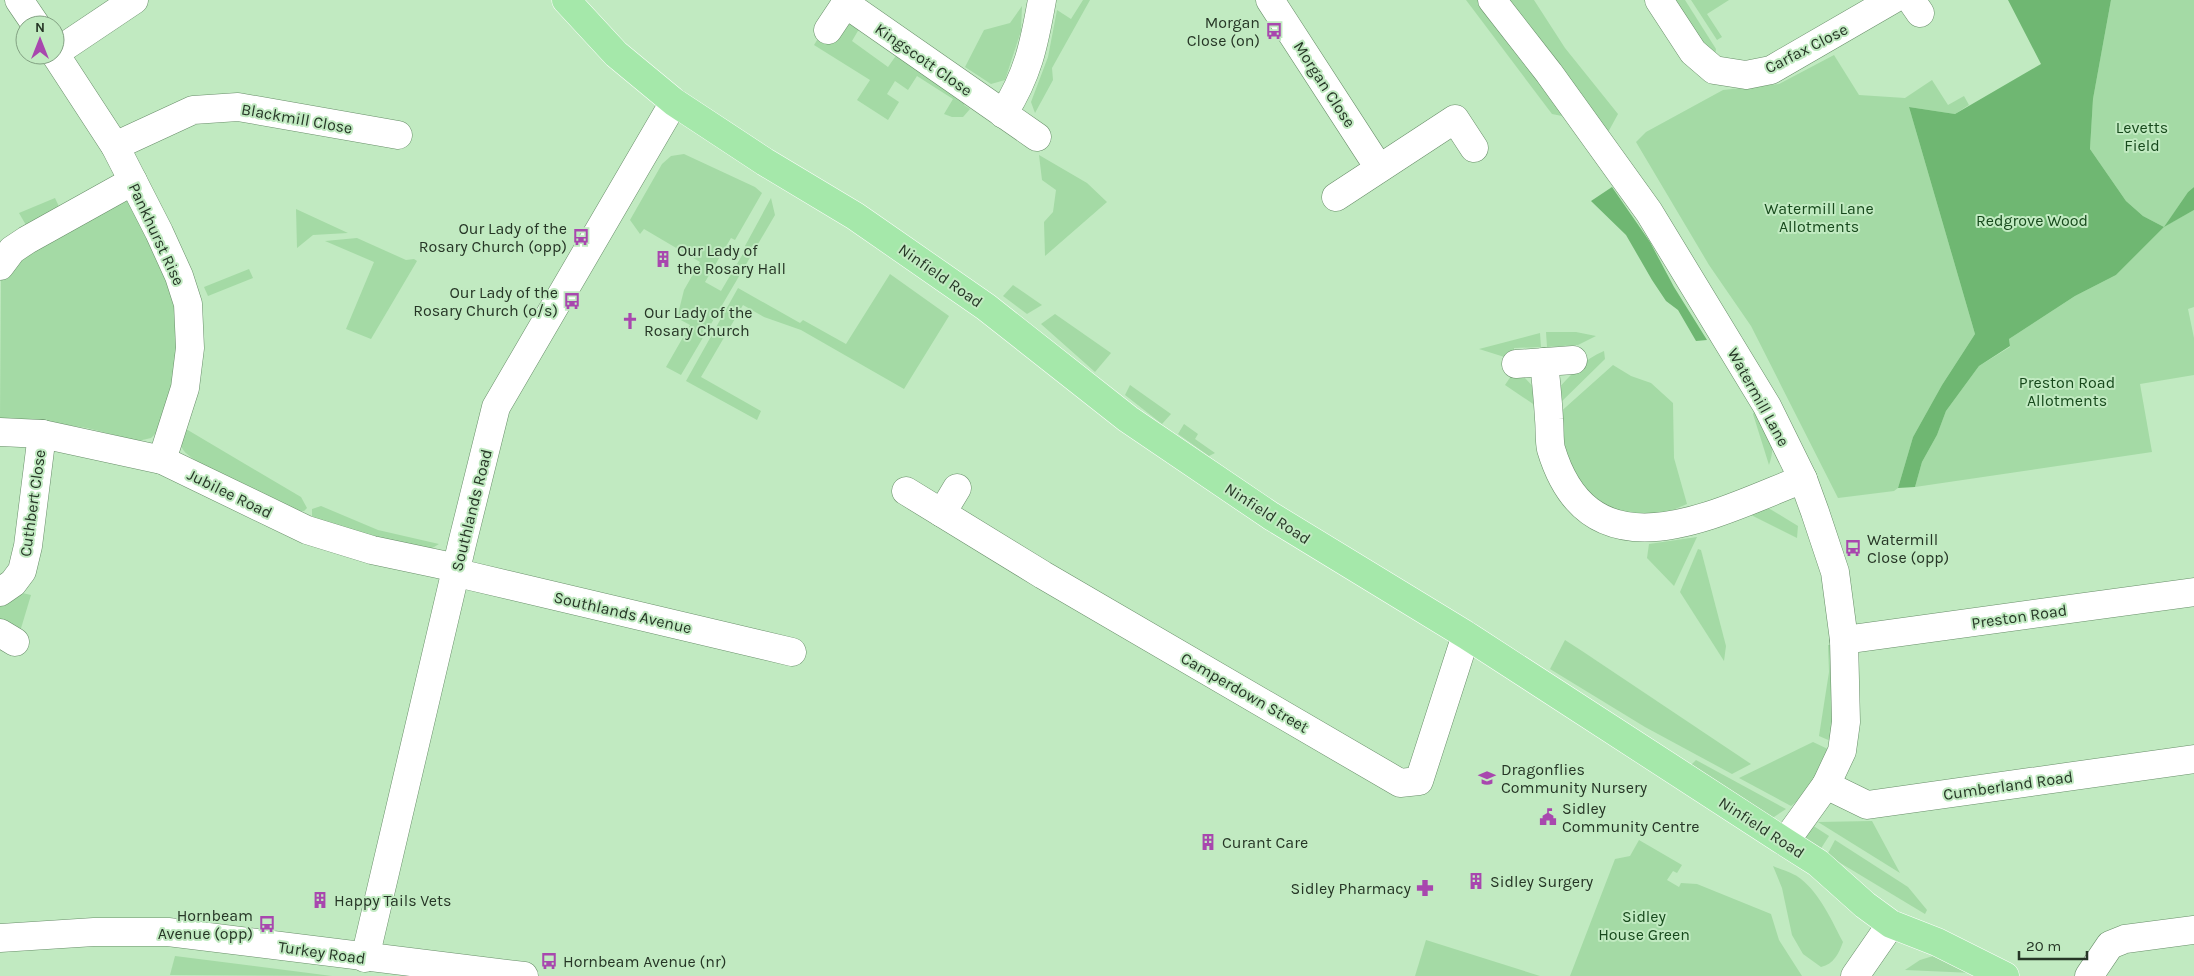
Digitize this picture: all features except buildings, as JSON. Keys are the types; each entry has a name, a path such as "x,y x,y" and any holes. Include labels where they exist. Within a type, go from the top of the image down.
{"main road":[{"name":"Ninfield Road","path":"566,0 616,54 674,102 765,162 855,216 986,307 1128,419 1271,516 1466,635 1818,863 1866,905 1892,924 1937,942 2005,976"}],"street":[{"path":"19,0 29,15"},
{"path":"65,46 134,0"},
{"path":"1004,114 1020,89 1034,49 1042,0"},
{"name":"Morgan Close","path":"1270,0 1379,168"},
{"name":"Watermill Lane","path":"1492,0 1549,73 1649,212 1767,406 1803,480 1835,572 1844,640 1846,722 1842,752 1826,785 1785,842"},
{"name":"Carfax Close","path":"1659,0 1693,52 1714,70 1746,75 1771,70 1892,0"},
{"name":"Kingscott Close","path":"828,30 847,2 1037,137"},
{"name":"Pankhurst Rise","path":"63,65 115,146 179,276 188,304 190,348 185,388 162,460"},
{"name":"Southlands Road","path":"365,958 496,407 674,102"},
{"name":"Blackmill Close","path":"115,146 193,110 238,107 398,135"},
{"path":"1336,197 1455,119 1474,148"},
{"path":"0,266 12,250 27,240 133,181"},
{"path":"1516,364 1573,360"},
{"path":"1544,362 1551,448 1558,466 1566,484 1583,506 1612,524 1648,528 1693,522 1803,480"},
{"name":"Jubilee Road","path":"0,432 42,434 162,460 307,530 372,550 443,565 456,570"},
{"name":"Cuthbert Close","path":"0,592 13,583 22,571 28,546 42,434"},
{"path":"942,513 957,488"},
{"name":"Camperdown Street","path":"906,491 1044,575 1400,783 1420,781 1466,635"},
{"name":"Southlands Avenue","path":"456,570 466,575 792,652"},
{"name":"Preston Road","path":"1844,640 2194,592"},
{"name":"Cumberland Road","path":"1826,785 1867,805 2194,759"},
{"path":"1855,976 1892,924"},
{"path":"2089,976 2110,945 2125,939 2194,930"},
{"name":"Turkey Road","path":"0,938 94,932 168,932 510,976"}],"green space":[{"path":"1083,0 1090,0 1052,68 1053,80 1035,113 1031,102 1048,57 1057,10 1071,19"},
{"path":"1466,0 1480,0 1567,117 1552,114"},
{"path":"1506,0 1534,0 1565,48 1618,114 1606,136"},
{"path":"1670,0 1685,0 1716,49 1715,58"},
{"path":"1691,0 1729,0 1707,14 1722,37 1717,40"},
{"name":"Redgrove Wood","path":"2008,0 2111,0 2093,99 2090,149 2126,201 2143,216 2164,227 2116,275 2075,296 2009,339 2010,346 1979,366 1946,411 1937,435 1922,462 1915,487 1898,488 1913,437 1942,385 1975,334 1909,107 1955,114 2041,64"},
{"name":"Preston Road Allotments","path":"2111,0 2194,0 2194,187 2188,192 2165,226 2194,210 2194,307 2188,309 2194,338 2194,375 2140,384 2152,452 1915,487 1922,462 1937,435 1946,411 1979,366 2010,347 2009,339 2075,296 2116,275 2164,227 2143,216 2126,201 2090,149 2093,99"},
{"path":"1022,6 1021,31 1005,80 991,84 965,67 984,30 1010,23"},
{"path":"853,22 862,24 852,41 888,67 900,50 968,98 964,105 970,109 963,117 952,117 944,114 953,99 917,76 908,90 895,81 887,94 899,102 888,120 857,100 870,80 814,45 822,32"},
{"name":"Watermill Lane Allotments","path":"1834,55 1859,95 1905,98 1932,80 1948,105 1964,96 1969,105 1955,114 1909,107 1975,334 1942,385 1913,437 1898,488 1894,491 1838,498 1751,326 1709,265 1636,142 1646,132 1723,90 1779,84"},
{"path":"684,154 755,187 762,193 735,240 731,238 705,282 721,291 747,247 745,246 771,198 775,215 681,375 666,367 690,325 677,318 684,290 700,262 644,229 640,234 630,220 662,164 671,156"},
{"path":"1039,155 1087,183 1107,202 1045,256 1044,222 1053,212 1056,190 1042,180"},
{"path":"1612,187 1650,242 1674,287 1707,340 1696,341 1678,310 1666,301 1652,280 1626,235 1591,201"},
{"path":"2194,187 2194,210 2164,227 2188,192"},
{"path":"55,198 62,213 30,232 19,213"},
{"path":"128,200 171,280 181,352 160,429 151,438 138,441 87,428 35,420 0,418 1,275 29,246"},
{"path":"296,209 348,233 313,235 297,248"},
{"path":"357,238 406,260 414,259 417,261 371,339 346,329 374,262 325,241"},
{"path":"249,269 253,278 208,296 204,287"},
{"path":"890,274 949,316 904,389 801,330 764,317 743,305 701,377 761,411 757,420 686,381 738,288 800,323 803,320 846,344"},
{"path":"1013,285 1042,305 1027,314 1003,296"},
{"path":"1055,314 1111,353 1095,372 1041,324"},
{"path":"1546,332 1576,332 1596,336 1578,345 1547,347"},
{"path":"1540,333 1541,347 1514,348 1514,360 1479,349"},
{"path":"1604,351 1605,359 1556,407 1555,392 1584,363"},
{"path":"1613,365 1631,376 1651,383 1673,403 1674,458 1687,504 1666,513 1664,518 1614,512 1589,497 1560,446 1557,415"},
{"path":"1511,376 1524,377 1538,392 1539,408 1505,385"},
{"path":"1130,385 1171,414 1162,424 1125,395"},
{"path":"1755,410 1767,430 1772,443 1769,465 1753,414"},
{"path":"1184,424 1198,434 1195,439 1215,453 1209,456 1178,434"},
{"path":"181,426 301,497 307,508 304,511 297,511 201,464 182,448 180,440"},
{"path":"321,506 378,530 439,544 429,550 376,539 312,516 312,509"},
{"path":"1752,509 1770,509 1798,526 1797,538 1745,512"},
{"path":"1697,537 1674,586 1647,558 1649,544"},
{"path":"1698,549 1701,550 1726,646 1724,661 1680,592"},
{"path":"18,592 31,595 19,635 0,624 0,601"},
{"path":"1565,640 1751,764 1732,774 1645,727 1550,669"},
{"path":"1828,645 1834,645 1833,742 1819,736 1829,672"},
{"path":"1813,742 1832,751 1806,794 1791,806 1739,778"},
{"path":"1696,760 1786,809 1771,819 1690,766"},
{"path":"1872,821 1900,873 1818,822"},
{"path":"1812,825 1829,836 1820,850 1803,839"},
{"name":"Sidley House Green","path":"1639,840 1682,865 1677,873 1673,871 1667,880 1679,887 1681,883 1697,884 1771,914 1779,940 1802,976 1570,976 1615,859 1630,856"},
{"path":"1835,840 1908,887 1927,910 1925,914 1827,855"},
{"path":"1773,866 1801,879 1814,892 1825,908 1843,942 1835,958 1826,966 1821,967 1803,954 1792,935 1782,888"},
{"path":"1426,940 1540,976 1415,976"},
{"path":"175,956 332,976 170,975"},
{"path":"1933,956 1973,973 1905,970 1920,960"}],"place":[{"name":"Morgan Close (on)","path":"1274,31"},
{"name":"Our Lady of the Rosary Church (opp)","path":"581,237"},
{"name":"Our Lady of the Rosary Hall","path":"663,259"},
{"name":"Our Lady of the Rosary Church (o/s)","path":"572,301"},
{"name":"Our Lady of the Rosary Church","path":"630,321"},
{"name":"Watermill Close (opp)","path":"1853,548"},
{"name":"Dragonflies Community Nursery","path":"1487,778"},
{"name":"Sidley Community Centre","path":"1548,817"},
{"name":"Curant Care","path":"1208,842"},
{"name":"Sidley Surgery","path":"1476,881"},
{"name":"Sidley Pharmacy","path":"1425,888"},
{"name":"Happy Tails Vets","path":"320,900"},
{"name":"Hornbeam Avenue (opp)","path":"267,924"},
{"name":"Hornbeam Avenue (nr)","path":"549,961"}],"park label":[{"name":"Levetts Field","path":"2142,136"}]}
